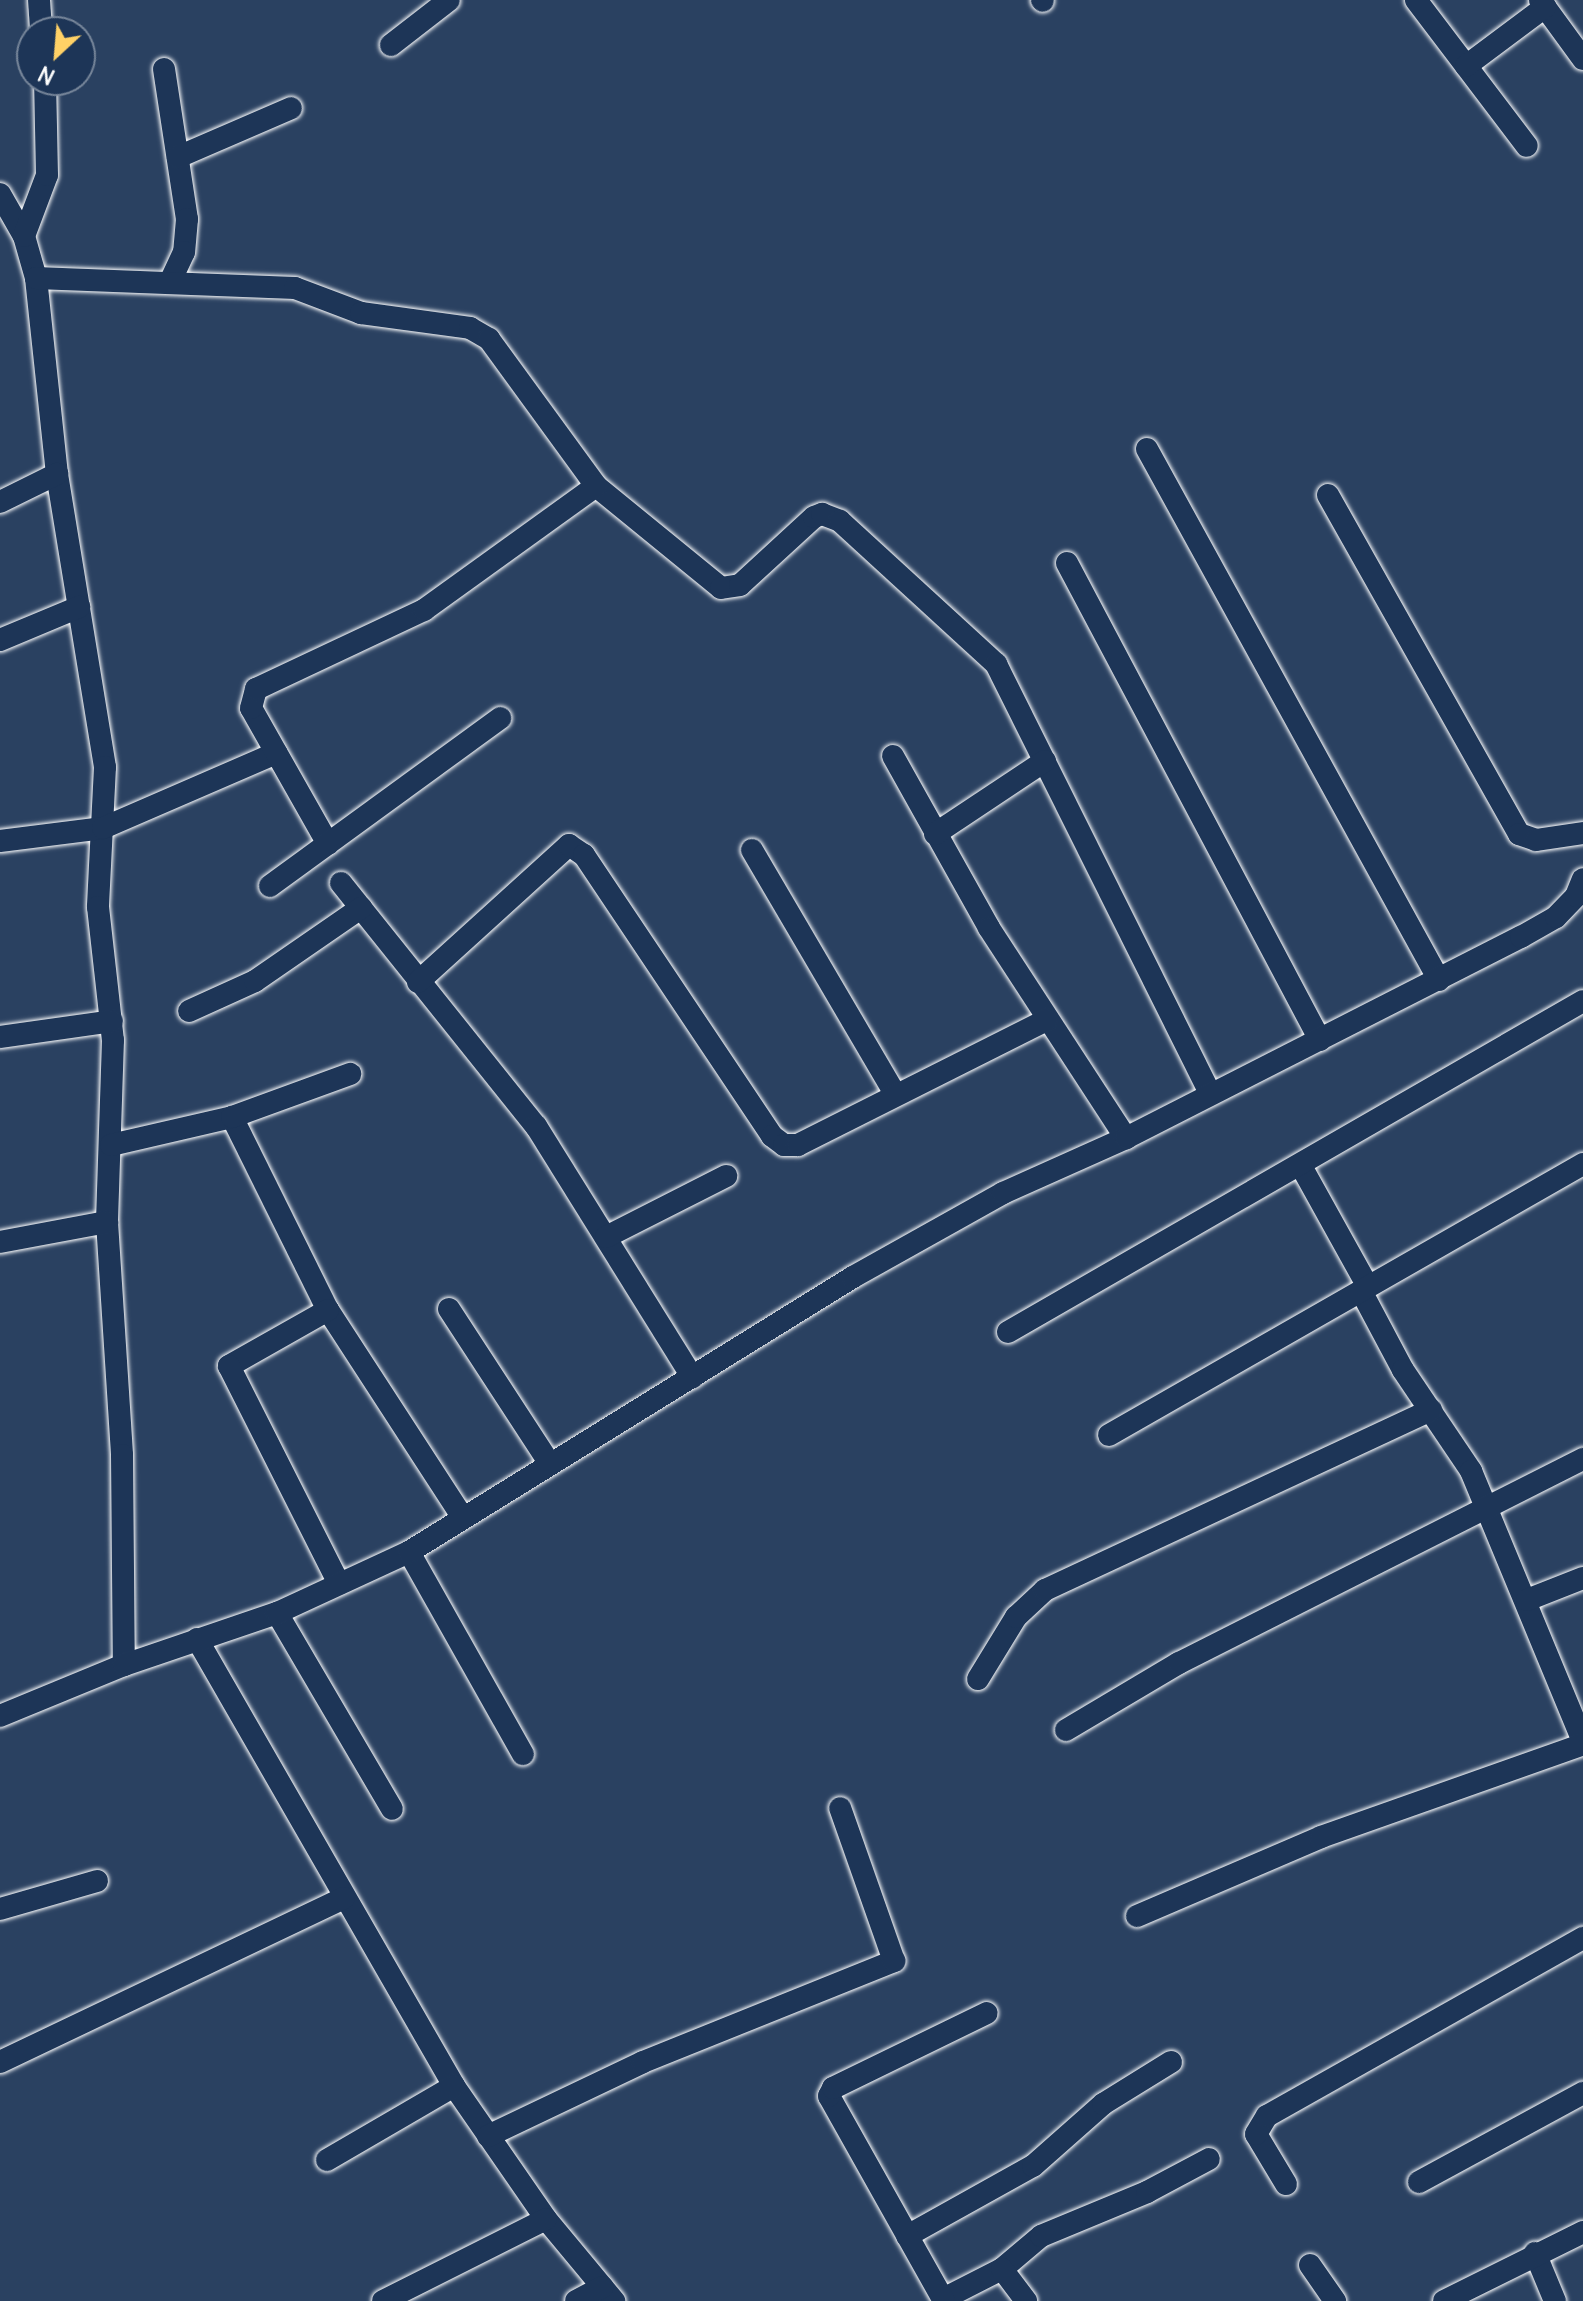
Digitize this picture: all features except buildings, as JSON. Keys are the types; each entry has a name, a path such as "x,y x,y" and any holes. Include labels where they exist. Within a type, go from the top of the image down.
{"street":[{"path":"391,45 449,0"},
{"path":"1416,0 1527,146"},
{"path":"1466,66 1543,3 1583,59"},
{"path":"164,69 187,238 170,282"},
{"path":"24,236 47,175 45,96"},
{"path":"178,157 291,108"},
{"path":"0,194 24,236 36,278 57,474 105,767 98,916 112,1021 107,1222 122,1455 124,1665"},
{"path":"36,278 295,288 361,313 470,328 489,339 596,486 710,581 731,589 814,517 832,516 996,664 1210,1094"},
{"path":"1147,449 1439,980"},
{"path":"0,502 57,474"},
{"path":"328,844 251,708 256,689 424,610 596,486"},
{"path":"1328,495 1519,834 1536,840 1583,833"},
{"path":"1067,563 1320,1040"},
{"path":"0,640 79,607"},
{"path":"270,886 500,718"},
{"path":"0,841 103,828 276,753"},
{"path":"893,756 935,834 1046,1020 1126,1138"},
{"path":"935,834 1045,761"},
{"path":"418,982 569,845 584,855 772,1136 784,1145 798,1145 1046,1020"},
{"path":"752,850 896,1095"},
{"path":"0,1716 124,1665 277,1613 409,1552 853,1277 1003,1193 1126,1138 1439,980 1556,917 1576,896 1583,879"},
{"path":"341,883 536,1126 692,1377"},
{"path":"189,1011 255,981 361,908"},
{"path":"1008,1332 1583,1001"},
{"path":"0,1037 112,1021"},
{"path":"111,1145 232,1117 350,1074"},
{"path":"232,1117 328,1310 463,1518"},
{"path":"1109,1435 1583,1164"},
{"path":"1137,1916 1321,1837 1583,1742 1527,1600 1462,1455 1431,1410 1301,1166"},
{"path":"606,1237 726,1176"},
{"path":"0,1242 107,1222"},
{"path":"449,1309 550,1464"},
{"path":"328,1310 229,1366 339,1584"},
{"path":"978,1679 1016,1617 1045,1590 1431,1410"},
{"path":"1066,1730 1179,1663 1583,1459"},
{"path":"409,1552 523,1754"},
{"path":"1527,1600 1583,1578"},
{"path":"277,1613 392,1809"},
{"path":"197,1639 454,2086 546,2219 608,2294 576,2301"},
{"path":"488,2136 643,2062 894,1961 840,1808"},
{"path":"0,1909 97,1881"},
{"path":"0,2062 344,1898"},
{"path":"1286,2184 1256,2134 1267,2116 1583,1938"},
{"path":"987,2013 833,2088 829,2096 943,2300 1002,2269 1041,2236 1147,2192 1209,2159"},
{"path":"907,2236 1033,2166 1103,2104 1171,2062"},
{"path":"327,2160 454,2086"},
{"path":"1419,2182 1583,2093"},
{"path":"383,2301 546,2219"},
{"path":"1444,2301 1535,2253 1583,2232"},
{"path":"1535,2253 1555,2301"},
{"path":"1310,2265 1335,2301"},
{"path":"1002,2269 1026,2301"}]}
